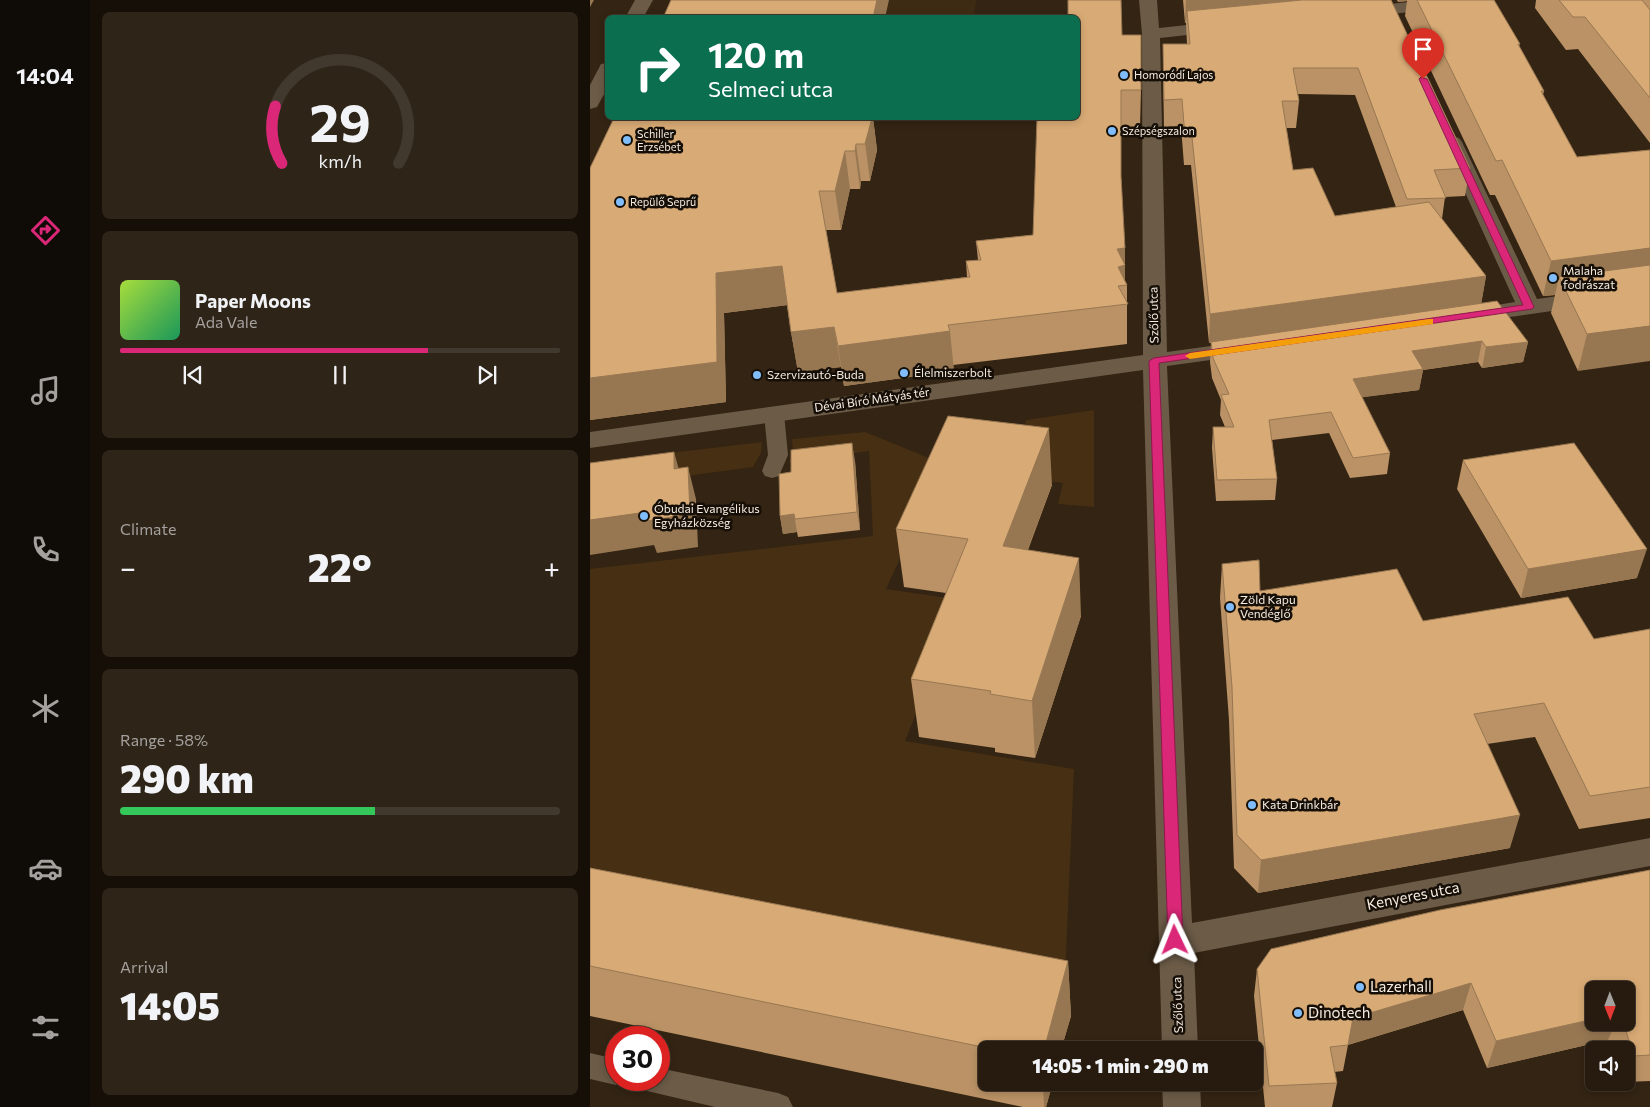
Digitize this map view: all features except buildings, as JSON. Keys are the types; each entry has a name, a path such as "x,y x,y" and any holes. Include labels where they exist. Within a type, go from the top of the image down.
{"street":[{"path":"636,15 644,0"},
{"name":"Szőlő utca","path":"1148,0 1151,34 1154,361 1180,1041"},
{"path":"1343,14 1392,12 1484,0"},
{"path":"1151,34 1237,25"},
{"path":"590,103 605,74"},
{"path":"1445,126 1529,307"},
{"path":"1451,318 1650,290"},
{"name":"Dévai Bíró Mátyás tér","path":"590,440 1267,345"},
{"name":"Kenyeres utca","path":"1175,940 1650,852"},
{"path":"1181,1091 1182,1107"}],"lane":[{"path":"772,471 778,455 774,414"},
{"path":"590,1066 605,1069"},
{"path":"670,1084 778,1107"}],"shaded area":[{"path":"889,0 976,0 974,15 886,15"},
{"path":"1094,410 1094,507 1058,504 1063,483 1020,477 1013,468 1026,420"},
{"path":"865,432 944,464 886,589 962,600 905,741 1074,769 1065,978 590,888 590,569 873,536 869,451 789,463 793,450 792,439"},
{"path":"762,442 761,453 753,467 599,488 602,461"}],"slow traffic":[{"path":"1190,356 1429,321"}],"place":[{"name":"Homoródi Lajos","path":"1124,75"},
{"name":"Szépségszalon","path":"1112,131"},
{"name":"Schiller Erzsébet","path":"627,140"},
{"name":"Repülő Seprű","path":"620,202"},
{"name":"Malaha fodrászat","path":"1553,278"},
{"name":"Élelmiszerbolt","path":"904,373"},
{"name":"Szervizautó-Buda","path":"757,375"},
{"name":"Óbudai Evangélikus Egyházközség","path":"644,516"},
{"name":"Zöld Kapu Vendéglő","path":"1230,607"},
{"name":"Kata Drinkbár","path":"1252,805"},
{"name":"Lazerhall","path":"1360,987"},
{"name":"Dinotech","path":"1298,1013"}],"route":[{"path":"1175,940 1154,361 1529,307 1423,79"}]}
